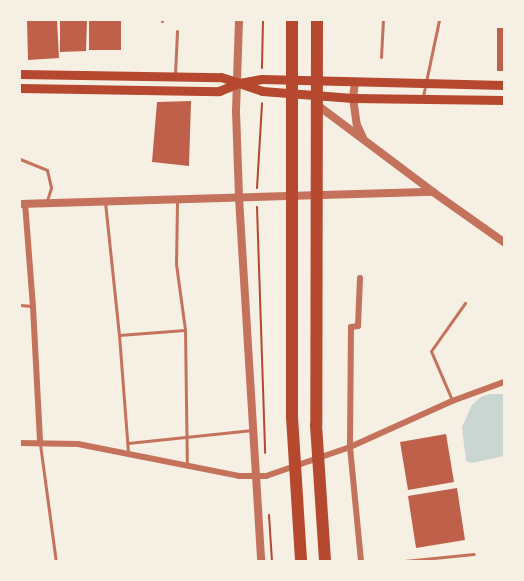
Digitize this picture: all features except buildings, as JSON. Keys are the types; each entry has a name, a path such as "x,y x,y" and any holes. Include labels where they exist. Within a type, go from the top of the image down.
{"highway":[{"path":"292,20 292,417 301,561"},
{"path":"317,20 316,425 325,561"}],"main road":[{"path":"20,74 221,77 262,91 353,98 504,100"},
{"path":"111,90 112,75"},
{"path":"20,88 219,91 239,83 262,79 504,85"}],"street":[{"path":"239,20 239,83 236,111 239,198 261,561"},
{"path":"312,81 312,95 317,105 504,242"},
{"path":"355,83 353,98 357,125 363,138"},
{"path":"40,442 33,307 22,203 433,192"},
{"path":"360,278 358,327 351,327 350,447 361,561"},
{"path":"20,443 78,444 128,452 239,476 266,476 350,447 452,401 504,382"}],"lane":[{"path":"381,57 383,20"},
{"path":"423,98 424,84 439,20"},
{"path":"175,76 177,31"},
{"path":"20,159 47,170 51,188 46,202"},
{"path":"177,199 176,264 185,330 187,466"},
{"path":"105,200 128,452"},
{"path":"452,401 431,351 465,303"},
{"path":"20,305 33,307"},
{"path":"119,335 185,330"},
{"path":"128,443 252,430"},
{"path":"40,442 56,561"},
{"path":"394,561 474,554"}],"path":[{"path":"262,20 262,68"},
{"path":"257,189 262,104"},
{"path":"257,207 266,476"},
{"path":"268,508 272,561"}],"shaded area":[{"path":"490,394 504,394 504,456 472,463 466,461 462,427 472,405 481,397"}]}
